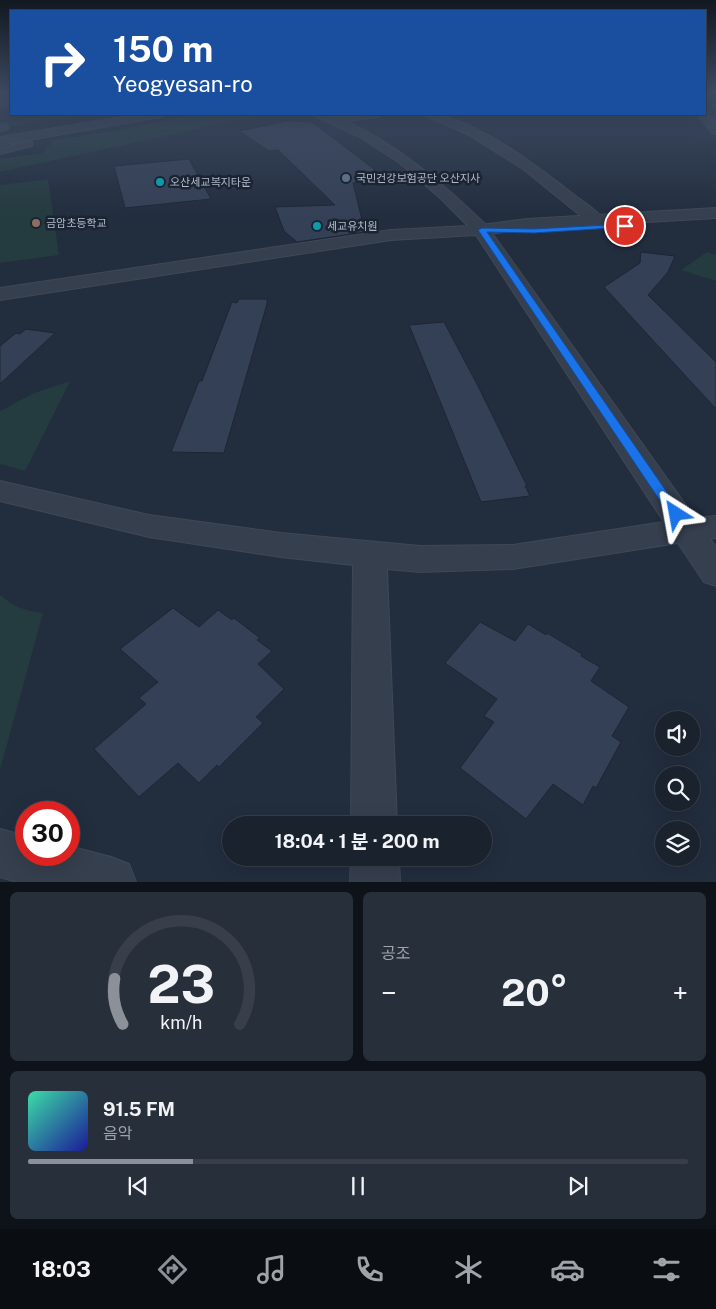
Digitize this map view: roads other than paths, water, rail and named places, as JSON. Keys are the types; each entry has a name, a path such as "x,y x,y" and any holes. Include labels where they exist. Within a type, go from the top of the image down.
{"street":[{"path":"0,141 41,134"},
{"path":"367,134 408,161 452,199 482,230 701,528 716,573"},
{"path":"476,134 528,166 597,220"},
{"path":"0,151 30,144"},
{"path":"482,230 527,224 716,213"},
{"path":"0,294 391,235 482,230 534,231 716,221"},
{"path":"0,491 149,526 370,556 420,558 513,557 701,528"},
{"path":"370,556 374,816"},
{"path":"0,853 111,882"},
{"path":"375,866 375,882"}],"place":[{"name":"국민건강보험공단 오산지사","path":"346,178"},
{"name":"오산세교복지타운","path":"160,182"},
{"name":"금암초등학교","path":"36,223"},
{"name":"세교유치원","path":"317,226"}]}
